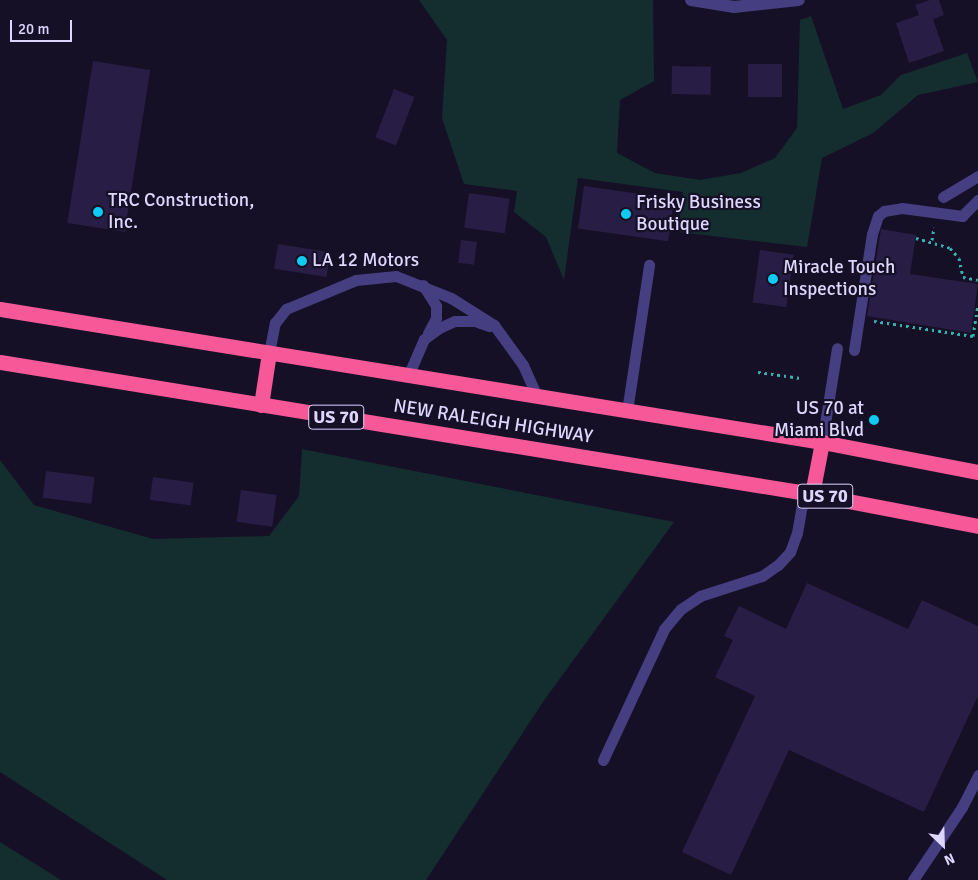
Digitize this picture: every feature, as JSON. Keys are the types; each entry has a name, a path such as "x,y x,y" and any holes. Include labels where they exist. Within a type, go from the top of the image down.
{"highway":[{"name":"NEW RALEIGH HIGHWAY","path":"0,309 822,442 978,472"},
{"path":"261,405 269,353"},
{"name":"NEW RALEIGH HIGHWAY","path":"0,362 808,493 978,526"},
{"path":"808,493 822,442"}],"street":[{"path":"691,0 734,7 798,0"}],"lane":[{"path":"943,197 978,176"},
{"path":"854,350 872,234 878,216 884,211 902,208 962,216 978,200"},
{"path":"627,411 649,265"},
{"path":"269,353 275,323 279,315 296,303 370,276 396,276 421,284 473,310 494,325 510,343 537,396"},
{"path":"408,376 424,339 436,318 436,306 421,284"},
{"path":"424,339 455,322 475,321 493,328 510,343"},
{"path":"822,442 837,348"},
{"path":"603,760 664,629 681,609 700,596 762,576 778,565 790,552 808,493"},
{"path":"913,880 962,807 978,775"}],"path":[{"path":"916,238 950,248 959,258 963,277 978,280"},
{"path":"858,319 973,336 978,305"},
{"path":"758,372 801,378"}],"green space":[{"path":"419,0 653,0 654,81 620,100 617,153 655,173 700,180 741,173 775,158 797,128 800,20 811,16 843,109 881,95 901,75 967,53 978,82 918,95 873,133 822,158 807,247 678,232 683,192 578,178 564,280 546,237 514,212 517,191 464,184 442,118 447,40"},
{"path":"302,449 674,522 545,699 426,880 167,880 0,772 0,460 34,505 153,539 269,536 299,496"},
{"path":"0,842 61,880 0,880"}],"building":[{"path":"930,0 939,0 944,15 933,19 944,51 909,63 896,23 919,15 915,5"},
{"path":"93,61 150,70 125,232 67,223"},
{"path":"748,64 782,64 782,97 748,97"},
{"path":"672,66 711,67 711,95 672,94"},
{"path":"394,89 415,97 396,145 375,138"},
{"name":"Frisky Business Boutique","path":"584,186 674,199 668,241 578,229"},
{"path":"469,193 510,199 505,233 464,228"},
{"path":"881,229 916,235 910,274 978,284 971,333 867,316"},
{"path":"461,240 477,242 474,265 458,263"},
{"name":"LA 12 Motors","path":"278,244 330,252 326,277 274,269"},
{"name":"Miracle Touch Inspections","path":"760,250 794,255 786,307 753,302"},
{"path":"46,471 95,477 91,504 43,498"},
{"path":"153,477 194,483 190,505 150,500"},
{"path":"241,490 277,495 272,527 237,522"},
{"path":"807,583 908,629 922,600 978,626 978,696 924,812 789,750 731,875 682,852 755,696 715,677 733,640 724,636 739,606 786,629"}],"place":[{"name":"TRC Construction, Inc.","path":"98,212"},
{"name":"Frisky Business Boutique","path":"626,214"},
{"name":"LA 12 Motors","path":"302,261"},
{"name":"Miracle Touch Inspections","path":"773,279"},
{"name":"US 70 at Miami Blvd","path":"874,420"}]}
